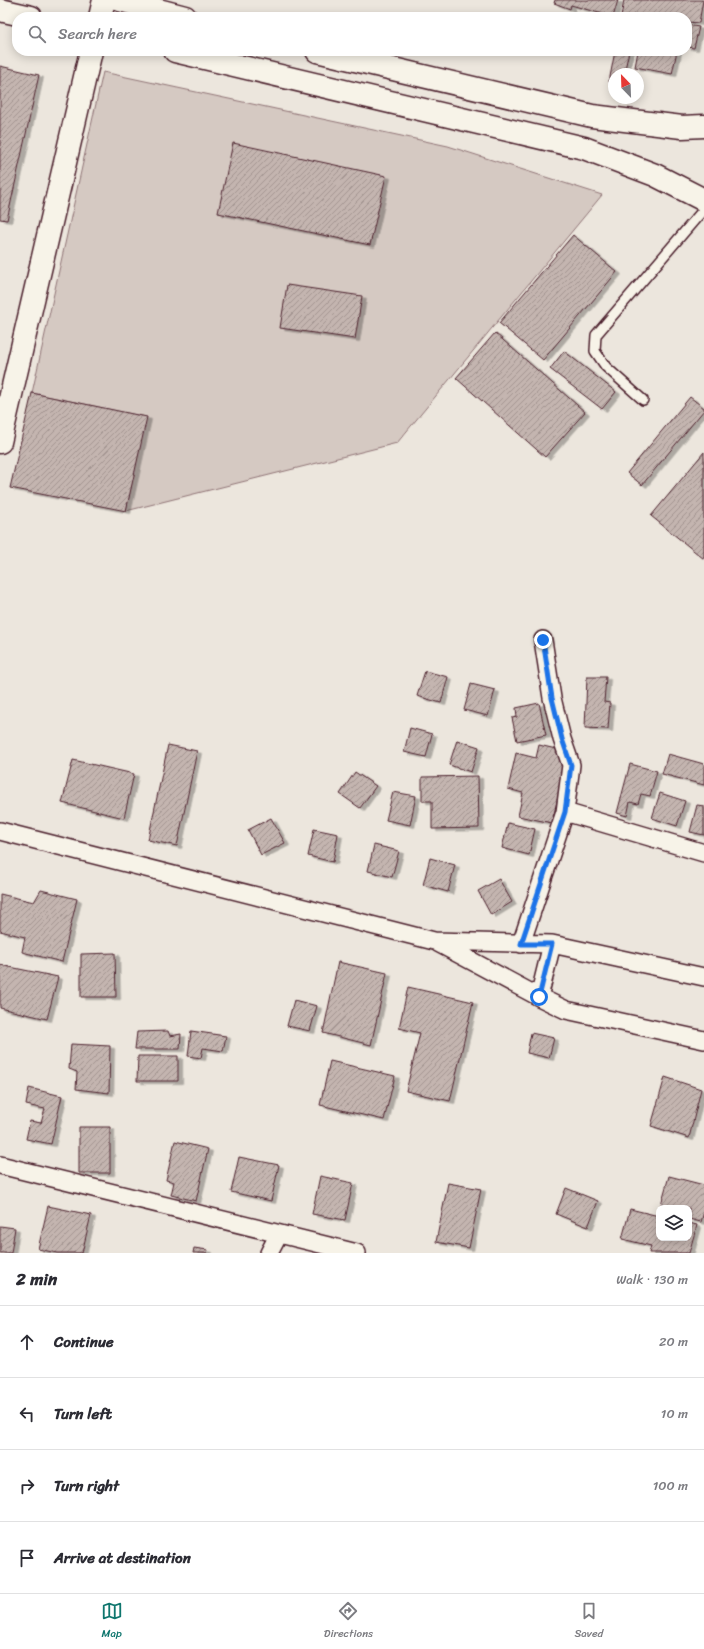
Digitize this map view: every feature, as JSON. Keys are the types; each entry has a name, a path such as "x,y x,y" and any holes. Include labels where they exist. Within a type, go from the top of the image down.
{"street":[{"path":"101,12 104,0"},
{"path":"120,0 166,12"},
{"path":"0,10 12,13"},
{"path":"0,442 90,56"},
{"path":"197,56 584,148 655,175 704,200"},
{"path":"338,56 592,116 682,127 704,126"},
{"path":"584,148 592,116"},
{"path":"521,944 565,812 571,765 562,739 552,698 543,640"},
{"path":"565,812 704,853"},
{"path":"0,831 434,941 552,944 704,977"},
{"path":"434,941 566,1010 704,1040"},
{"path":"539,997 552,944"},
{"path":"0,1165 279,1234 333,1250 357,1253"},
{"path":"270,1253 279,1234"}],"lane":[{"path":"642,400 606,367 595,351 596,335 704,209"}],"shaded area":[{"path":"103,72 448,146 602,195 397,443 126,511 146,417 32,393"}],"building":[{"path":"555,0 618,0 614,12 596,12 571,5 570,9 554,3"},
{"path":"624,0 703,0 699,23 692,22 692,12 622,12"},
{"path":"692,26 699,27 694,48 692,48"},
{"path":"614,56 628,56 625,68 612,68"},
{"path":"637,56 676,56 672,74 635,67"},
{"path":"0,66 39,75 7,220 0,219"},
{"path":"233,143 386,176 370,245 218,213"},
{"path":"573,235 617,272 543,360 499,323"},
{"path":"287,285 362,296 355,339 280,328"},
{"path":"495,333 585,412 545,457 456,378"},
{"path":"564,351 616,392 602,409 550,369"},
{"path":"32,393 147,417 126,511 10,488"},
{"path":"690,397 704,408 704,410 642,485 627,473"},
{"path":"704,452 704,559 651,516"},
{"path":"425,671 448,677 441,703 417,696"},
{"path":"587,677 606,677 604,702 610,703 608,729 585,728"},
{"path":"471,684 495,690 488,716 464,710"},
{"path":"539,703 546,735 517,741 512,718 517,717 516,708"},
{"path":"410,728 432,734 426,757 404,752"},
{"path":"457,740 479,747 471,772 449,765"},
{"path":"168,745 197,751 177,846 148,840"},
{"path":"539,745 556,749 564,770 552,823 518,816 523,793 508,789 516,753 536,758"},
{"path":"668,754 704,764 704,785 662,774"},
{"path":"73,760 134,774 124,818 62,803"},
{"path":"630,764 657,771 650,796 641,794 638,804 630,802 627,816 617,813"},
{"path":"355,772 376,786 360,808 340,794"},
{"path":"478,776 479,828 432,829 432,801 422,801 422,777"},
{"path":"393,792 416,796 410,825 386,820"},
{"path":"660,793 685,801 677,826 652,818"},
{"path":"697,805 704,806 704,835 690,832"},
{"path":"271,818 285,843 261,855 248,830"},
{"path":"508,823 535,829 529,855 502,848"},
{"path":"314,829 338,834 333,862 308,856"},
{"path":"374,845 399,851 392,877 368,871"},
{"path":"430,858 455,865 448,892 423,885"},
{"path":"499,879 512,902 491,915 478,891"},
{"path":"41,890 77,899 62,962 22,952 25,937 0,931 0,894 34,902"},
{"path":"115,953 116,997 81,997 81,954"},
{"path":"338,962 387,973 371,1045 323,1033"},
{"path":"0,965 58,977 47,1019 0,1008"},
{"path":"408,987 473,1002 450,1101 406,1091 420,1033 399,1028"},
{"path":"294,1000 317,1006 310,1031 287,1026"},
{"path":"168,1031 170,1036 181,1034 180,1049 135,1049 137,1032"},
{"path":"191,1031 226,1036 223,1051 203,1048 201,1058 188,1056"},
{"path":"531,1033 554,1038 549,1058 527,1053"},
{"path":"71,1044 110,1046 109,1093 76,1089 77,1072 69,1069"},
{"path":"138,1056 178,1056 178,1081 137,1081"},
{"path":"330,1061 395,1076 384,1120 320,1105"},
{"path":"665,1077 701,1089 689,1138 651,1126"},
{"path":"29,1088 62,1096 51,1144 26,1139 30,1121 41,1123 45,1109 26,1105"},
{"path":"79,1127 110,1127 110,1173 79,1173"},
{"path":"175,1141 208,1149 196,1201 171,1195 174,1182 166,1180"},
{"path":"239,1157 279,1165 271,1201 231,1192"},
{"path":"320,1176 353,1183 345,1220 312,1214"},
{"path":"669,1176 704,1185 704,1212 701,1222 692,1220 692,1205 661,1205"},
{"path":"448,1183 481,1189 469,1248 436,1242"},
{"path":"566,1188 598,1201 588,1227 556,1214"},
{"path":"48,1206 91,1215 82,1253 57,1253 38,1249"},
{"path":"630,1209 656,1215 656,1241 692,1241 692,1224 697,1225 689,1253 649,1253 651,1246 622,1239"},
{"path":"0,1226 15,1228 11,1253 0,1253"},
{"path":"194,1248 208,1250 207,1253 193,1253"}],"route":[{"path":"539,997 552,944 521,944 565,812 571,765 562,739 552,698 543,640"}]}
